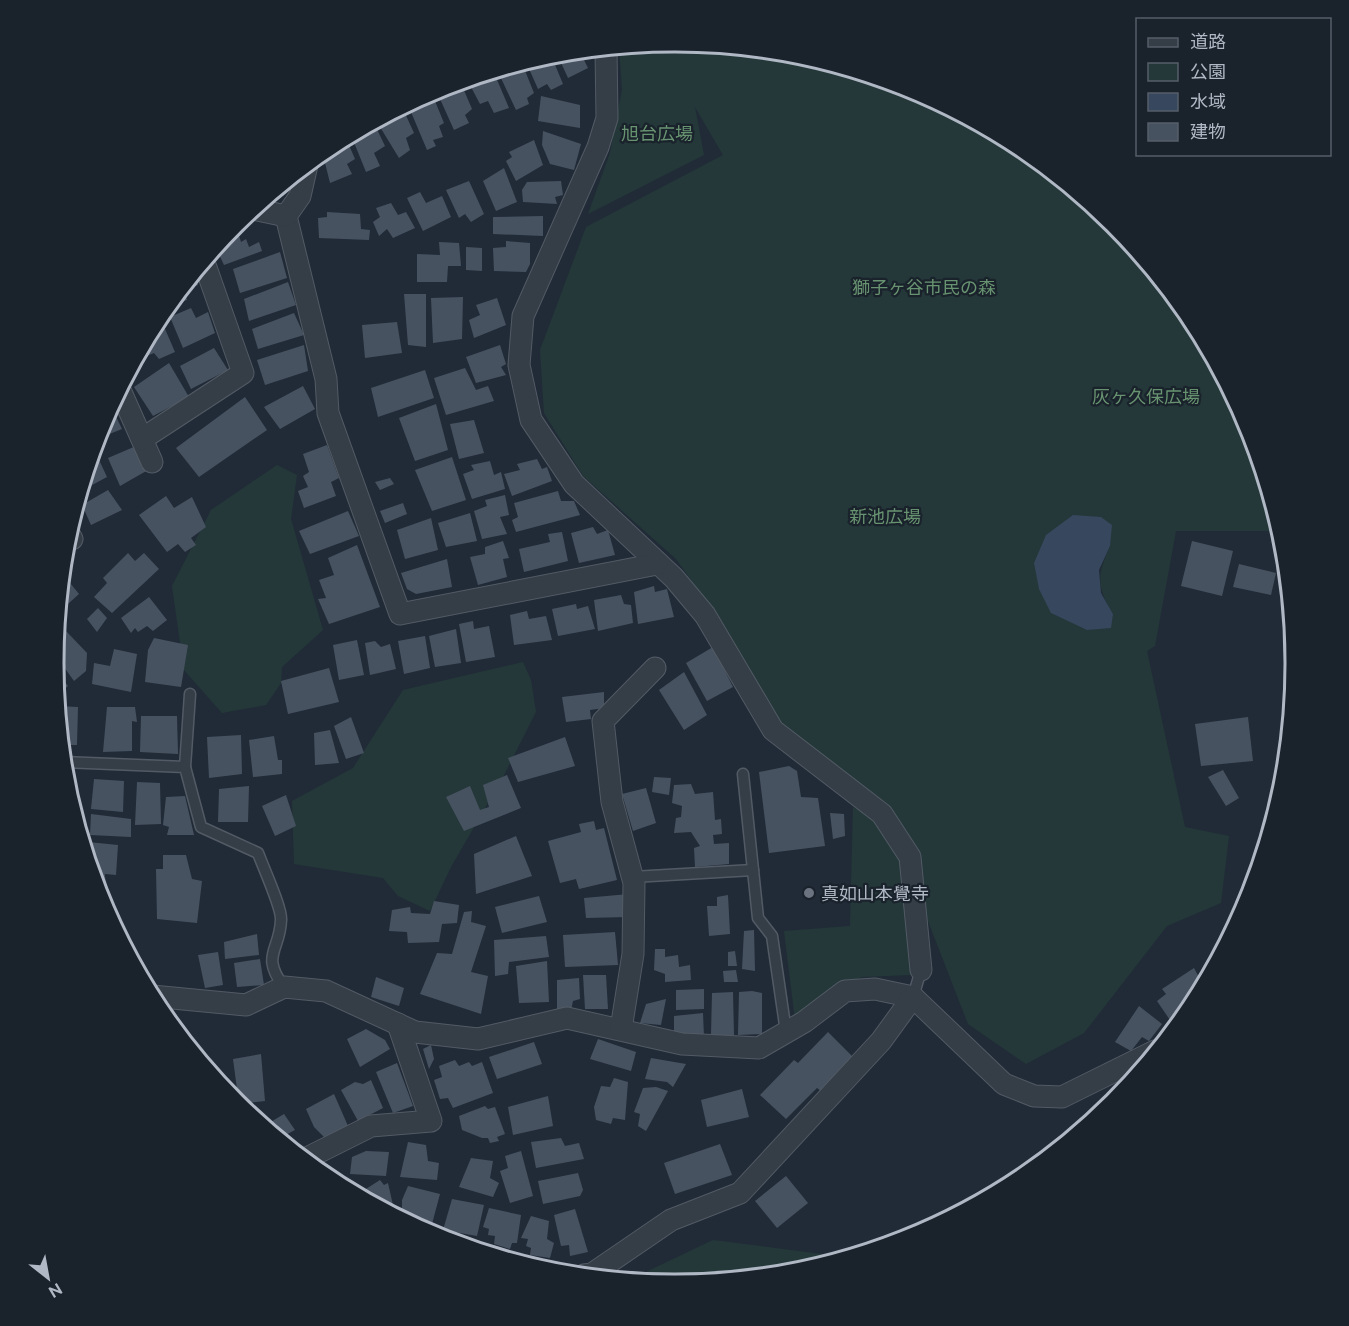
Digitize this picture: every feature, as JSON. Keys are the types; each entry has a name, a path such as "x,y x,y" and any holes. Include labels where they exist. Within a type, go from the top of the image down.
{"street":[{"path":"606,57 607,118 598,147 523,316 519,365 531,420 574,484 674,578 705,615 772,730 882,814 910,857 921,970"},
{"path":"304,178 300,196 286,216 326,380 328,413 400,615 657,564"},
{"path":"264,211 286,216"},
{"path":"142,439 243,373 207,271"},
{"path":"124,399 152,462"},
{"path":"621,1029 633,954 633,877 612,802 603,721 655,668"},
{"path":"164,997 246,1005 284,987 326,992 415,1032 478,1039 567,1018 682,1044 759,1048 845,991 875,989 913,997 1004,1084 1034,1096 1062,1096 1137,1062"},
{"path":"600,1269 671,1220 740,1193 881,1041 913,997"},
{"path":"313,1155 371,1126 431,1121 398,1024"}],"lane":[{"path":"190,694 185,767 201,827 258,853 282,920 271,955 275,975 284,987"},
{"path":"72,762 185,767"},
{"path":"742,774 758,918 772,936 786,1032"},
{"path":"633,877 753,870"},
{"path":"913,997 921,970"}],"green space":[{"name":"獅子ヶ谷市民の森","path":"674,52 754,58 833,73 871,85 945,115 980,134 1014,155 1077,204 1133,260 1182,324 1222,393 1239,429 1253,467 1270,531 1176,531 1155,646 1147,651 1185,827 1229,836 1221,903 1167,926 1084,1033 1026,1064 968,1024 907,867 916,968 911,975 862,977 842,986 795,1020 784,931 850,926 853,807 880,820 883,804 782,724 716,615 676,559 583,476 544,413 540,350 586,227 723,155 695,107 704,155 588,214 610,153 622,89 620,56","holes":["1101,517 1110,546 1103,565 1101,588 1113,614 1087,630"]},
{"path":"277,465 297,475 291,519 323,630 282,667 281,683 266,705 222,713 184,670 172,586 211,510"},
{"path":"523,662 531,680 536,712 503,777 451,867 430,911 398,896 383,878 294,864 292,801 353,768 403,690"},
{"path":"713,1240 826,1255 794,1262 714,1272 645,1272"}],"water":[{"path":"1073,515 1101,517 1112,525 1110,546 1099,570 1101,593 1113,614 1111,628 1087,630 1051,613 1039,589 1034,563 1046,535"}],"building":[{"path":"584,60 588,68 568,78 561,63"},
{"path":"555,64 563,84 551,90 547,84 538,89 530,70"},
{"path":"525,71 534,93 527,98 529,104 516,110 501,78"},
{"path":"497,79 509,108 494,113 488,101 480,104 471,88"},
{"path":"464,90 472,109 465,115 469,123 454,130 440,99"},
{"path":"541,96 580,105 580,128 538,121"},
{"path":"435,102 444,123 439,126 443,137 433,140 436,146 427,150 411,112"},
{"path":"406,114 414,133 406,138 410,150 399,158 381,128"},
{"path":"377,130 385,146 374,153 380,166 366,172 354,143"},
{"path":"543,131 581,144 574,170 550,164 542,145"},
{"path":"534,140 543,165 516,181 506,161 512,157 509,152"},
{"path":"349,146 355,159 347,164 352,174 330,183 325,163"},
{"path":"504,168 517,202 496,211 483,181"},
{"path":"469,181 484,214 471,222 465,214 459,218 446,190"},
{"path":"561,181 563,195 555,197 557,204 523,202 522,190 527,182"},
{"path":"420,192 426,203 442,196 451,217 423,231 407,198"},
{"path":"391,203 398,215 406,212 415,228 393,238 387,229 379,236 373,222 380,217 376,208"},
{"path":"327,212 360,214 361,229 370,230 369,240 319,238 318,218 327,217"},
{"path":"543,216 543,236 493,234 493,217"},
{"path":"239,235 241,242 246,239 249,247 259,242 262,251 224,265 220,256"},
{"path":"506,241 530,243 530,264 526,272 494,271 493,248 506,247"},
{"path":"439,242 459,243 461,266 448,266 447,282 417,282 417,254 440,255"},
{"path":"466,247 482,248 482,271 466,270"},
{"path":"280,252 287,278 240,293 233,269"},
{"path":"288,282 296,305 249,321 244,299"},
{"path":"404,294 426,294 426,347 408,345"},
{"path":"463,297 462,339 433,343 431,298"},
{"path":"497,298 506,325 474,338 469,320 480,315 476,305"},
{"path":"191,308 196,318 208,312 215,333 183,348 171,319"},
{"path":"294,313 304,335 258,349 252,329"},
{"path":"397,322 402,353 365,358 362,325"},
{"path":"165,328 175,352 159,359 154,353 147,356"},
{"path":"304,345 308,371 265,385 257,360"},
{"path":"500,345 506,364 501,367 506,375 476,383 466,357"},
{"path":"214,348 228,370 191,389 180,366"},
{"path":"169,363 189,397 153,416 134,387"},
{"path":"465,368 476,390 488,386 494,401 446,415 434,378"},
{"path":"425,370 434,398 378,417 371,388"},
{"path":"303,386 315,409 280,429 264,407"},
{"path":"245,397 267,430 199,477 176,448"},
{"path":"436,404 448,450 415,461 399,418"},
{"path":"116,416 122,429 108,435"},
{"path":"474,420 484,453 459,459 450,424"},
{"path":"327,445 339,478 331,482 336,496 304,508 298,491 308,487 303,476 309,472 303,454"},
{"path":"136,446 148,470 120,486 108,458"},
{"path":"452,457 466,500 432,511 415,470"},
{"path":"99,459 107,477 91,486"},
{"path":"537,459 542,469 547,467 552,481 512,496 504,474 520,470 517,464"},
{"path":"490,461 494,475 501,472 505,489 472,499 463,474 474,470 471,465"},
{"path":"390,478 394,484 380,490 375,482"},
{"path":"108,490 122,510 91,525 84,509 86,503"},
{"path":"558,491 561,501 574,501 580,515 516,532 512,520 518,517 514,503"},
{"path":"505,495 509,515 500,517 507,534 482,539 474,511 487,506 485,500"},
{"path":"166,496 174,508 192,497 206,527 191,538 196,545 185,552 178,544 167,552 139,515"},
{"path":"403,503 407,514 385,523 380,511"},
{"path":"348,511 359,536 310,554 299,531"},
{"path":"470,513 477,541 446,547 438,523"},
{"path":"431,518 438,550 405,559 397,530"},
{"path":"593,527 597,534 608,530 615,555 579,563 571,533"},
{"path":"562,532 568,561 524,572 519,549 550,542 548,534"},
{"path":"503,541 509,558 503,559 507,577 478,585 470,557 485,554 485,547"},
{"path":"1192,541 1233,551 1222,596 1181,586"},
{"path":"357,545 380,607 329,624 318,599 326,598 319,580 334,575 328,558"},
{"path":"128,553 135,561 144,553 159,569 112,613 94,597 107,583 103,578"},
{"path":"447,559 452,587 416,594 407,589 401,573"},
{"path":"1239,564 1276,573 1271,595 1233,587"},
{"path":"69,582 79,594 67,605"},
{"path":"654,586 655,592 667,589 674,617 638,624 634,592"},
{"path":"621,595 624,604 631,605 633,623 598,631 594,600"},
{"path":"149,597 167,620 153,631 147,626 138,632 135,628 131,633 121,618"},
{"path":"576,604 577,609 588,606 595,629 558,636 552,609"},
{"path":"98,608 107,618 97,632 87,619"},
{"path":"527,611 529,619 546,616 552,640 514,645 510,615"},
{"path":"473,621 474,629 489,626 495,657 466,662 459,624"},
{"path":"456,629 461,663 435,667 429,636"},
{"path":"65,632 87,653 86,671 74,681 64,667"},
{"path":"425,636 430,668 404,674 398,641"},
{"path":"154,638 188,645 181,687 145,682 148,650"},
{"path":"357,640 364,675 339,680 333,645"},
{"path":"375,641 381,647 390,644 396,669 370,675 365,643"},
{"path":"713,647 733,687 707,701 686,663"},
{"path":"114,649 137,654 131,692 92,684 94,663 110,666"},
{"path":"329,668 339,702 288,714 281,681"},
{"path":"684,672 707,715 684,730 659,690"},
{"path":"604,692 604,708 590,710 591,719 566,722 562,697"},
{"path":"65,706 78,707 77,745 69,745"},
{"path":"107,707 135,707 137,722 132,721 132,751 103,752"},
{"path":"141,716 177,716 178,754 140,752"},
{"path":"351,717 364,753 346,759 334,726"},
{"path":"1248,717 1253,761 1201,766 1195,724"},
{"path":"330,730 339,763 315,765 314,733"},
{"path":"241,735 242,774 209,778 207,737"},
{"path":"274,736 278,760 282,760 282,774 253,777 249,740"},
{"path":"565,737 575,766 518,782 508,758"},
{"path":"789,766 797,771 801,797 818,798 825,846 769,853 759,772"},
{"path":"1223,770 1239,798 1226,806 1208,777"},
{"path":"507,775 521,808 464,831 446,797 470,786 480,810 489,807 483,785"},
{"path":"654,777 671,778 669,795 652,792"},
{"path":"94,779 124,781 123,812 91,809"},
{"path":"137,782 160,783 161,824 135,825"},
{"path":"691,784 695,794 713,792 715,820 721,819 722,834 713,835 714,844 729,843 729,864 695,867 694,848 700,846 691,832 674,833 676,818 681,817 682,806 672,803 674,785"},
{"path":"249,786 248,822 218,822 219,789"},
{"path":"646,788 656,823 633,831 622,794"},
{"path":"286,795 296,826 275,836 262,806"},
{"path":"185,796 194,835 167,835 169,827 163,825 166,797"},
{"path":"830,813 844,814 845,836 833,839"},
{"path":"91,814 131,819 131,837 90,835"},
{"path":"594,821 596,830 604,828 617,880 579,889 576,879 560,883 548,841 581,832 579,824"},
{"path":"516,836 532,876 476,894 474,854"},
{"path":"91,842 118,845 116,875 105,874 106,886"},
{"path":"163,855 186,855 192,879 202,881 197,923 157,919 156,869 163,869"},
{"path":"629,894 628,917 586,918 584,898"},
{"path":"728,895 730,934 709,936 707,906 717,906 717,897"},
{"path":"539,896 547,922 502,933 495,907"},
{"path":"434,901 459,905 457,923 442,924 439,942 408,943 407,932 389,931 392,910 410,907 411,913 430,914"},
{"path":"472,911 471,922 486,926 471,972 488,976 481,1014 420,994 437,953 452,954 464,912"},
{"path":"754,930 755,971 742,969 744,931"},
{"path":"615,932 618,965 565,967 563,935"},
{"path":"257,934 259,955 225,959 224,942"},
{"path":"546,936 549,957 509,962 508,974 495,976 494,940"},
{"path":"655,949 665,949 665,957 678,955 679,967 690,965 691,980 665,982 665,974 654,970"},
{"path":"735,951 737,966 728,966 728,952"},
{"path":"218,952 223,985 205,988 198,955"},
{"path":"260,959 264,985 237,987 234,963"},
{"path":"547,961 549,1002 519,1003 516,966"},
{"path":"1194,968 1198,976 1170,1020 1157,1001 1166,994 1162,989"},
{"path":"736,970 738,982 724,982 723,971"},
{"path":"583,975 606,975 608,1009 585,1009"},
{"path":"376,977 404,988 399,1006 371,997"},
{"path":"579,978 580,999 573,1001 571,1011 557,1012 557,980"},
{"path":"704,989 704,1009 676,1010 676,990"},
{"path":"733,992 734,1035 711,1035 712,993"},
{"path":"739,992 762,993 762,1034 738,1035"},
{"path":"666,999 661,1025 640,1023 646,1004"},
{"path":"1139,1006 1162,1024 1149,1041 1142,1037 1131,1051 1115,1042"},
{"path":"703,1013 704,1037 674,1032 674,1016"},
{"path":"366,1029 385,1040 390,1049 360,1067 347,1039"},
{"path":"828,1032 855,1059 821,1091 817,1088 786,1119 760,1095 794,1060 798,1063"},
{"path":"598,1039 636,1052 631,1071 590,1059"},
{"path":"534,1042 542,1064 497,1079 489,1057"},
{"path":"431,1045 434,1059 429,1069 423,1049"},
{"path":"261,1054 265,1101 251,1103 237,1088 233,1059"},
{"path":"651,1058 686,1064 673,1087 667,1082 645,1079"},
{"path":"455,1060 459,1066 469,1062 472,1066 482,1062 493,1093 453,1108 448,1098 440,1099 434,1080 442,1077 439,1066"},
{"path":"397,1063 413,1106 393,1113 376,1072"},
{"path":"614,1078 628,1082 625,1120 613,1118 611,1124 596,1120 594,1107 601,1086 610,1087"},
{"path":"371,1080 383,1108 358,1121 341,1090 355,1082 363,1084"},
{"path":"656,1087 668,1091 646,1131 638,1126 640,1114 634,1112 643,1088"},
{"path":"742,1089 749,1117 707,1127 701,1100"},
{"path":"334,1094 348,1126 325,1138 314,1127 306,1109"},
{"path":"548,1096 553,1126 513,1135 508,1107"},
{"path":"485,1106 488,1109 495,1107 505,1134 497,1137 499,1141 490,1143 488,1138 462,1130 459,1116"},
{"path":"284,1114 295,1130 287,1134 271,1122"},
{"path":"561,1138 565,1146 579,1143 584,1159 536,1168 531,1142"},
{"path":"408,1142 426,1145 428,1161 439,1163 437,1180 400,1177"},
{"path":"720,1144 732,1175 675,1194 664,1163"},
{"path":"366,1151 389,1152 386,1176 350,1174 352,1157"},
{"path":"521,1151 533,1196 510,1203 500,1171 508,1168 505,1156"},
{"path":"471,1158 493,1161 490,1178 499,1183 493,1197 459,1187"},
{"path":"578,1173 583,1190 580,1196 543,1204 538,1181"},
{"path":"786,1176 808,1203 777,1228 755,1201"},
{"path":"380,1180 384,1185 388,1183 393,1205 369,1192 365,1190"},
{"path":"408,1186 440,1194 432,1223 402,1210 402,1200"},
{"path":"452,1199 484,1205 477,1236 444,1228"},
{"path":"489,1208 521,1215 517,1243 512,1243 510,1249 494,1244 495,1236 488,1235 489,1229 483,1227"},
{"path":"575,1209 588,1252 570,1256 569,1245 561,1246 554,1215"},
{"path":"531,1216 549,1221 547,1239 554,1243 550,1258 530,1255 531,1248 526,1246 528,1239 521,1238"}],"place":[{"name":"真如山本覺寺","path":"809,893"}],"park label":[{"name":"旭台広場","path":"657,133"},
{"name":"灰ヶ久保広場","path":"1146,396"},
{"name":"新池広場","path":"885,516"}]}
